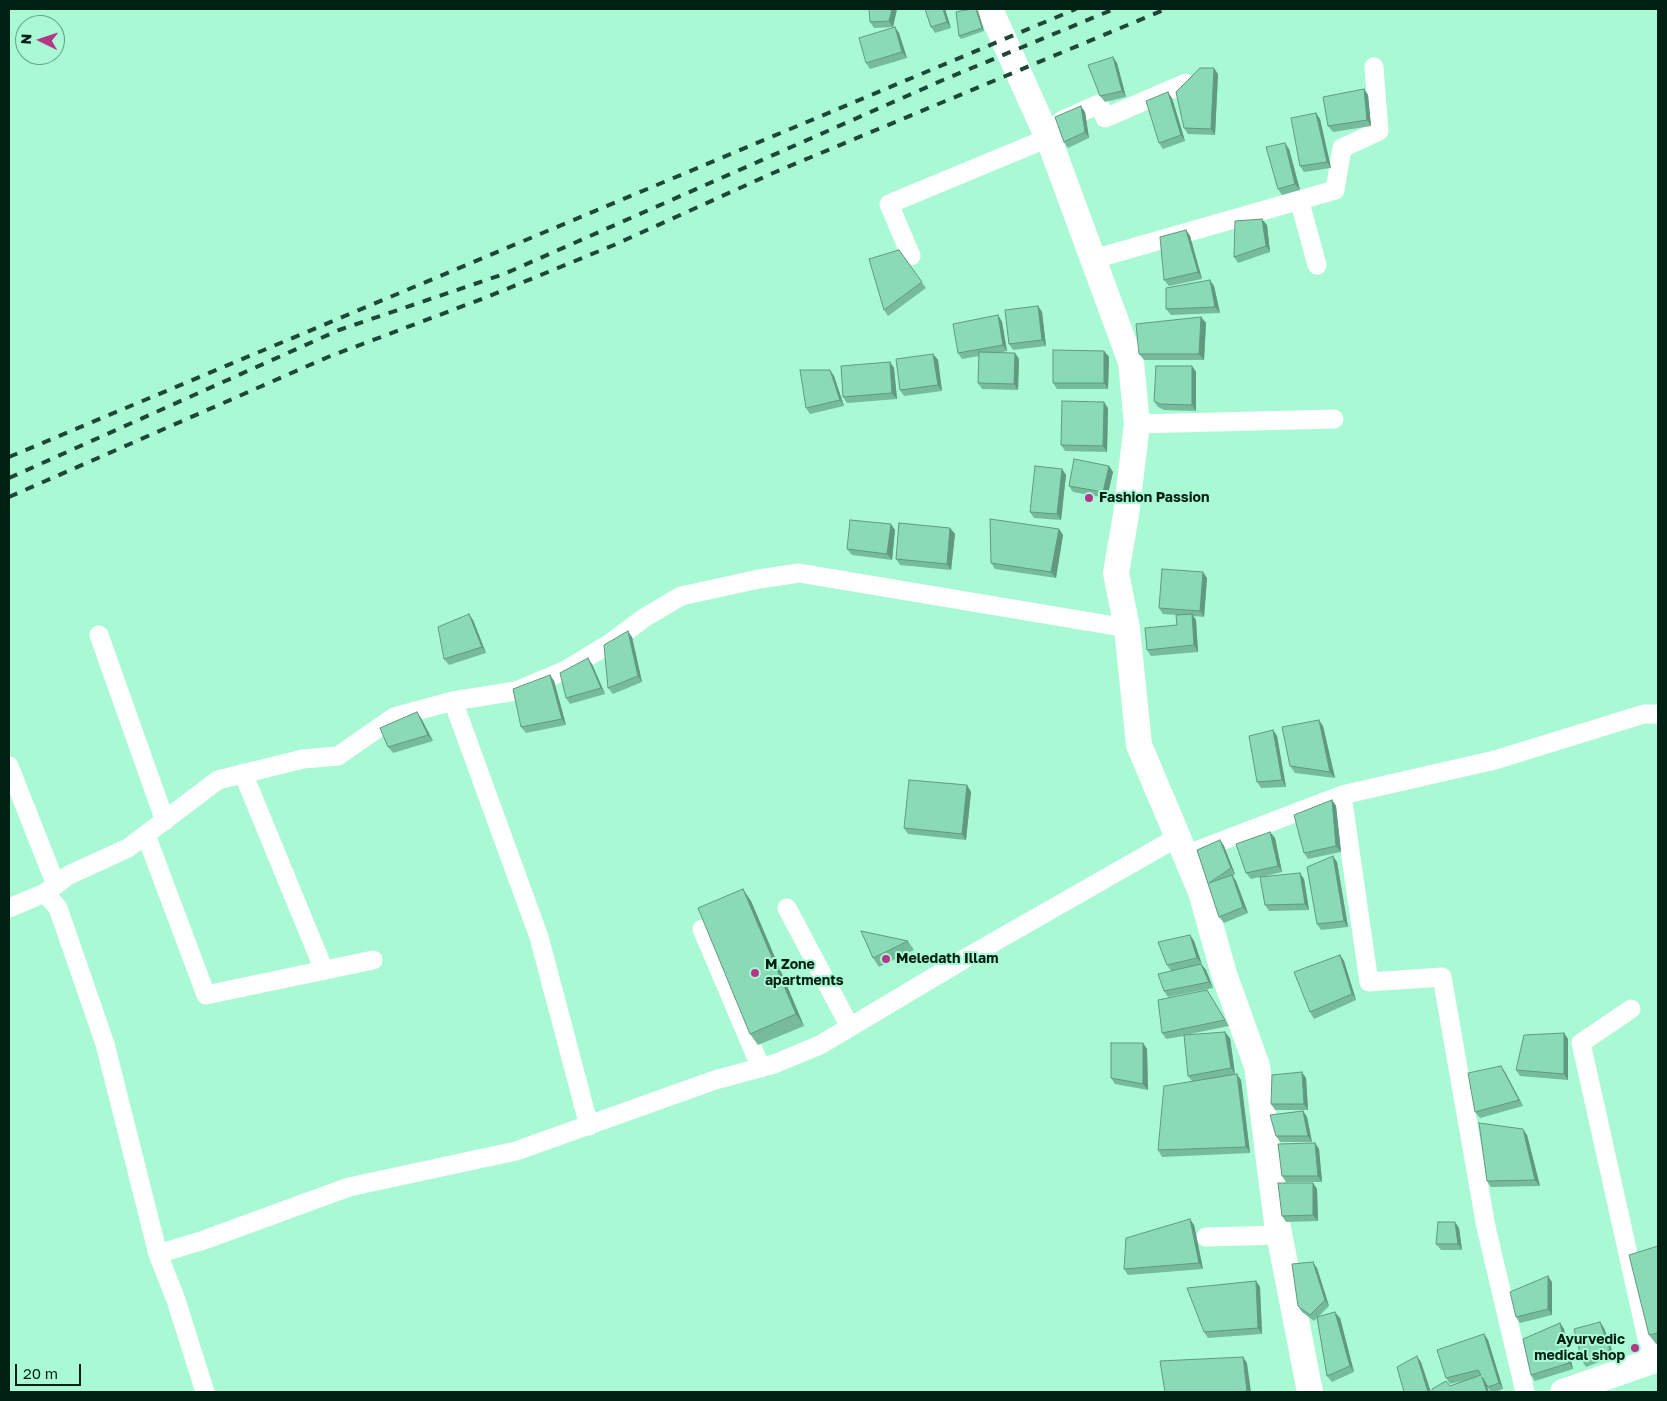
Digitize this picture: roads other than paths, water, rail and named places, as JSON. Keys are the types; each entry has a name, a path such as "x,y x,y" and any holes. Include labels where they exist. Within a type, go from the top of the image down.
{"main road":[{"path":"990,9 1046,134 1131,362 1137,424 1126,515 1116,573 1127,628 1139,745 1201,892 1224,974 1257,1066 1280,1234 1310,1392"},
{"path":"1563,1392 1655,1360"}],"street":[{"path":"1094,259 1335,190 1342,148 1379,131 1374,67"},
{"path":"912,256 889,204 1046,134 1099,104 1105,118 1186,84"},
{"path":"1298,200 1317,265"},
{"path":"1137,424 1334,419"},
{"path":"9,908 51,889 69,875 128,848 218,780 303,759 338,756 394,717 453,701 516,691 566,670 609,644 644,618 681,596 759,579 800,573 1127,628"},
{"path":"99,635 165,821"},
{"path":"453,701 539,937 589,1126"},
{"path":"158,1254 204,1240 350,1187 442,1166 496,1157 589,1126 715,1080 761,1068 820,1045 1181,846 1342,795 1495,760 1644,714 1658,714"},
{"path":"9,766 102,1036 158,1254 176,1300 205,1392"},
{"path":"243,773 324,970"},
{"path":"1342,795 1369,982 1442,977 1486,1227 1525,1392"},
{"path":"146,835 206,996 373,960"},
{"path":"787,908 850,1027"},
{"path":"702,929 761,1068"},
{"path":"1630,1009 1581,1043 1655,1360"},
{"path":"1206,1237 1280,1234"}],"railway":[{"path":"9,457 1076,9"},
{"path":"9,478 339,330 504,274 943,80 1114,9"},
{"path":"9,497 328,357 487,297 614,245 773,173 1166,9"}],"place":[{"name":"Fashion Passion","path":"1089,498"},
{"name":"Meledath Illam","path":"886,959"},
{"name":"M Zone apartments","path":"755,973"},
{"name":"Ayurvedic medical shop","path":"1635,1348"}]}
